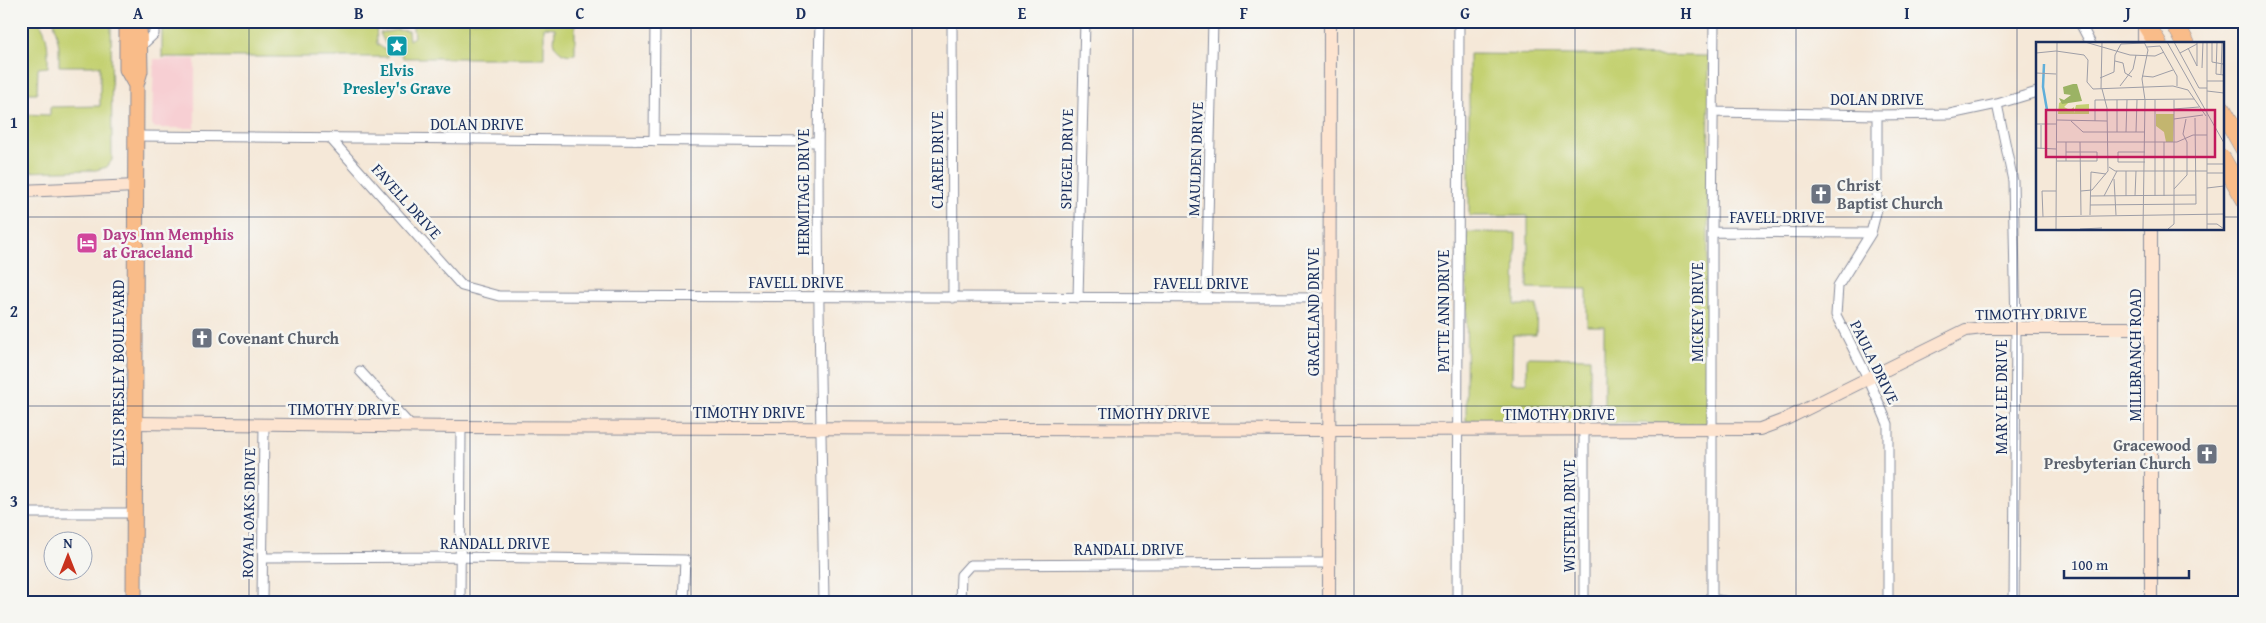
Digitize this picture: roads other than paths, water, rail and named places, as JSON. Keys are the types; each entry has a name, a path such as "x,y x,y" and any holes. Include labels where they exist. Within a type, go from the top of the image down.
{"highway":[{"path":"2144,21 2157,42"},
{"path":"2224,113 2245,150"},
{"path":"2224,163 2245,200"}],"main road":[{"name":"ELVIS PRESLEY BOULEVARD","path":"127,21 127,69 136,85"},
{"name":"ELVIS PRESLEY BOULEVARD","path":"134,602 136,85 140,70 139,21"}],"street":[{"path":"139,48 154,34 154,21"},
{"path":"654,140 655,21"},
{"name":"HERMITAGE DRIVE","path":"820,21 817,142 818,296 824,602"},
{"name":"CLAREE DRIVE","path":"952,21 953,298"},
{"name":"SPIEGEL DRIVE","path":"1078,298 1085,21"},
{"name":"MAULDEN DRIVE","path":"1206,298 1213,21"},
{"name":"GRACELAND DRIVE","path":"1329,602 1330,21"},
{"name":"PATTE ANN DRIVE","path":"1457,602 1459,21"},
{"name":"MICKEY DRIVE","path":"1712,601 1714,21"},
{"path":"2079,21 2090,42"},
{"path":"2144,21 2144,42"},
{"name":"DOLAN DRIVE","path":"1714,112 1877,115 1950,114 1997,104 2036,92"},
{"name":"MARY LEE DRIVE","path":"1997,104 2013,180 2016,328 2014,602"},
{"name":"PAULA DRIVE","path":"1877,115 1877,209 1872,233 1838,286 1836,315 1868,378 1888,424 1888,602"},
{"name":"DOLAN DRIVE","path":"136,136 817,142"},
{"name":"FAVELL DRIVE","path":"330,138 462,286 499,296 1329,298"},
{"path":"21,191 136,186"},
{"name":"MILLBRANCH ROAD","path":"2151,230 2151,602"},
{"name":"FAVELL DRIVE","path":"1712,232 1872,233"},
{"name":"TIMOTHY DRIVE","path":"135,423 461,427 1330,430 1760,429 1784,420 1966,330 2151,328"},
{"path":"360,371 411,426"},
{"name":"ROYAL OAKS DRIVE","path":"262,602 264,425"},
{"path":"460,602 461,427"},
{"name":"WISTERIA DRIVE","path":"1584,430 1584,602"},
{"path":"21,513 135,513"},
{"name":"RANDALL DRIVE","path":"263,558 460,557 685,560 683,602"},
{"name":"RANDALL DRIVE","path":"960,602 961,575 970,565 1329,563"},
{"path":"1712,601 1729,602"}],"place":[{"name":"Elvis Presley's Grave","path":"397,46"},
{"name":"Christ Baptist Church","path":"1821,194"},
{"name":"Days Inn Memphis at Graceland","path":"87,243"},
{"name":"Covenant Church","path":"202,338"},
{"name":"Gracewood Presbyterian Church","path":"2207,454"}]}
